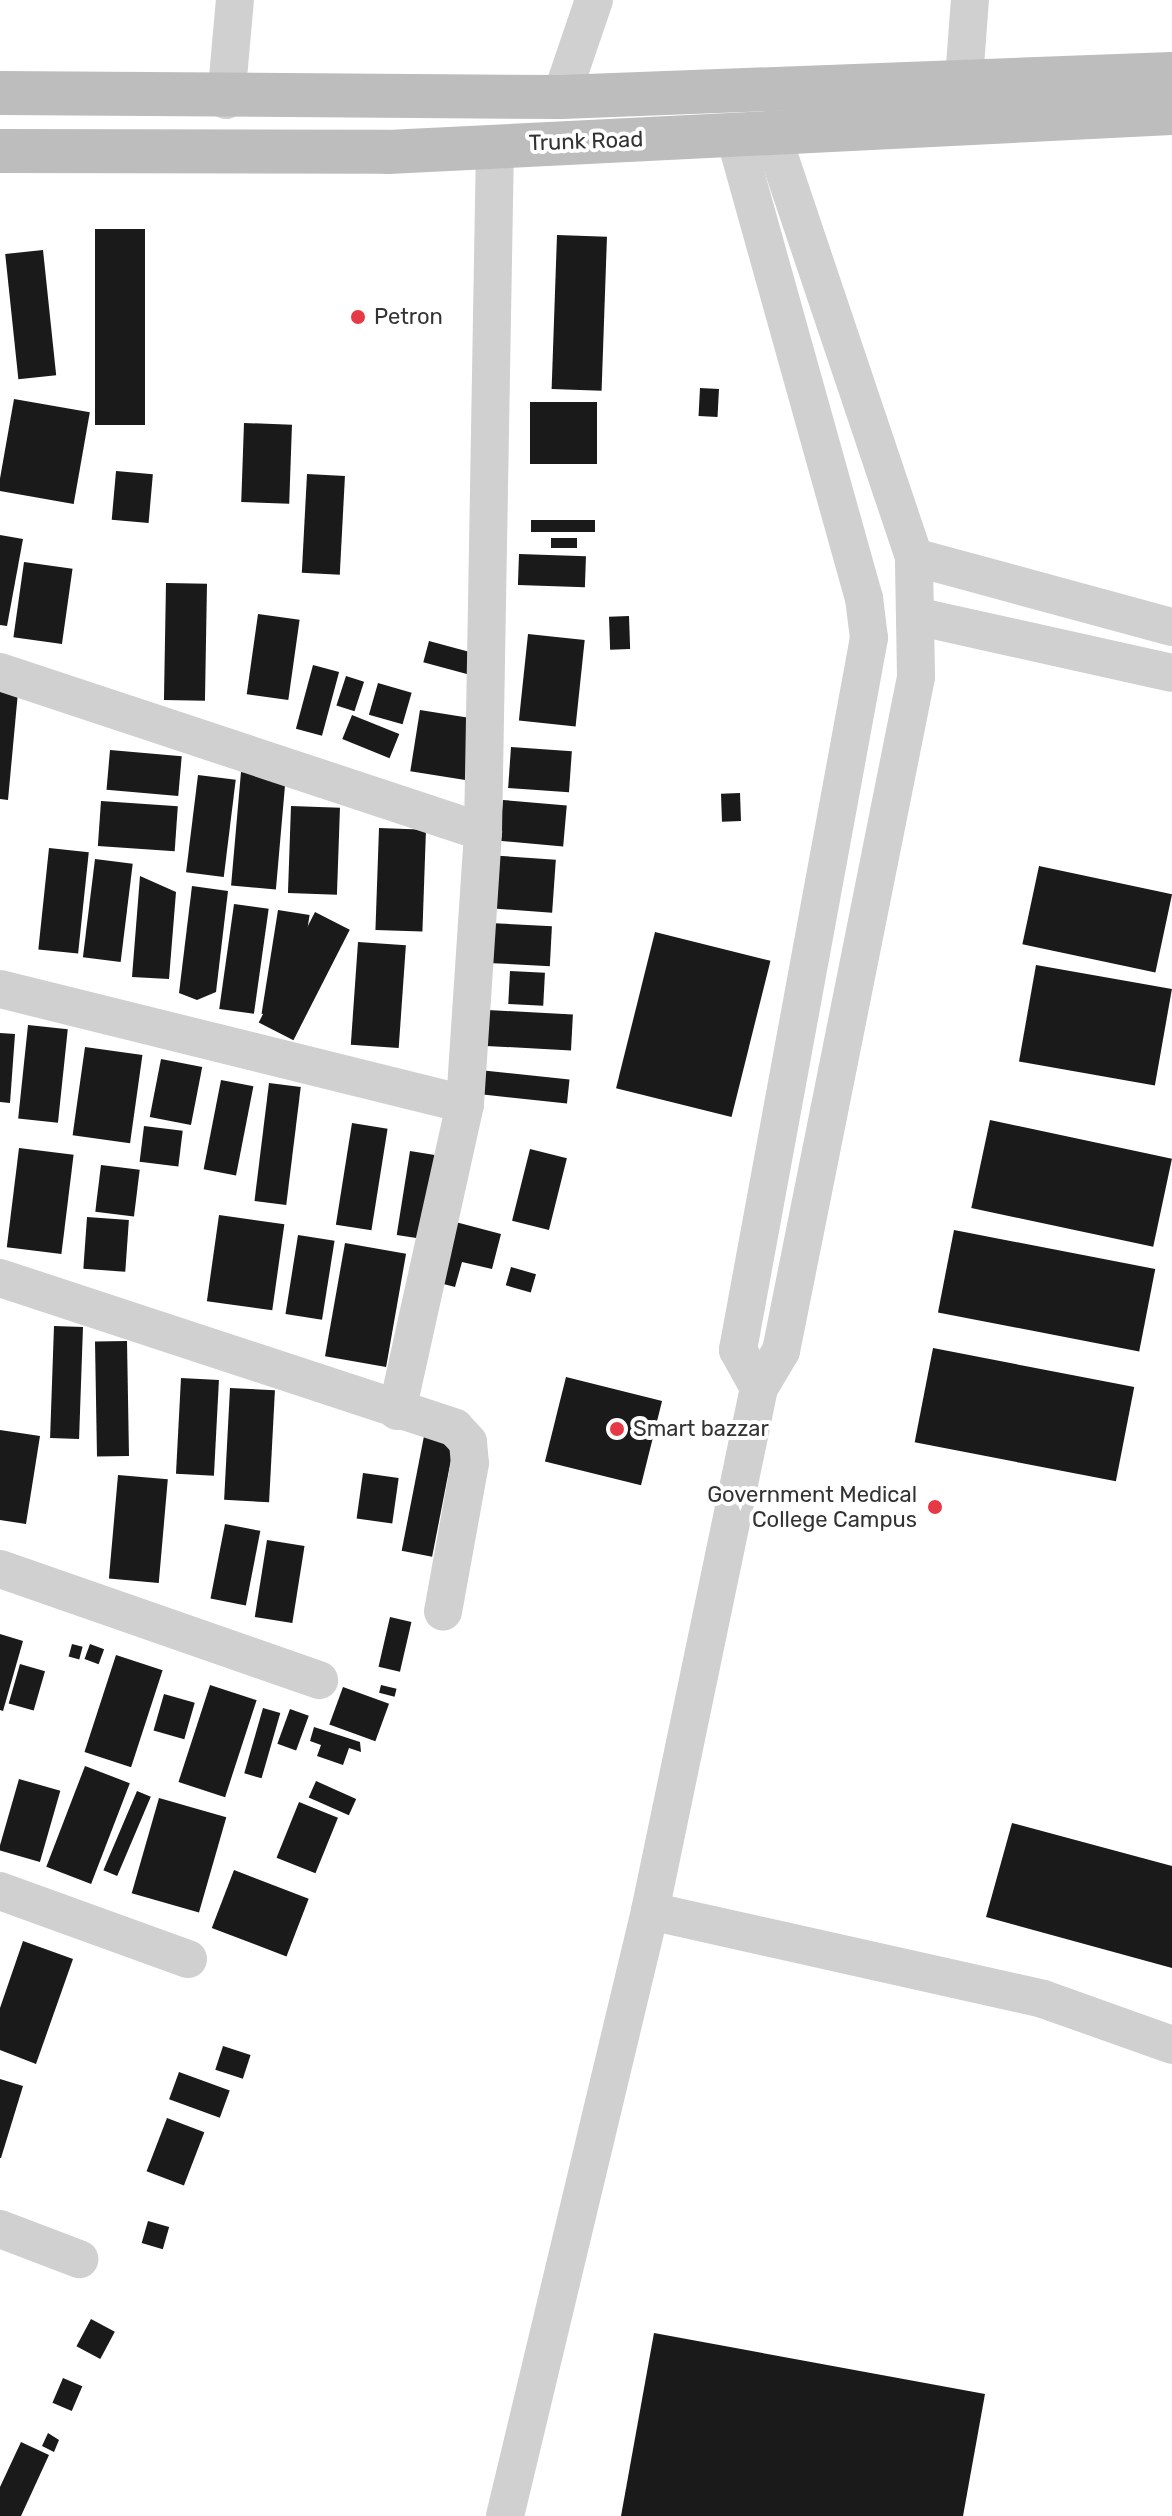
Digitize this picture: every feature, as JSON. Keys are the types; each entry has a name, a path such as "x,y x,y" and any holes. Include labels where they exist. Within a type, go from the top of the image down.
{"main road":[{"path":"0,93 226,100 561,97 964,79 1172,74"},
{"name":"Trunk Road","path":"0,151 388,152 495,144 1172,113"}],"street":[{"path":"226,100 235,0"},
{"path":"561,97 594,0"},
{"path":"964,79 970,0"},
{"path":"505,2516 650,1911 759,1388 781,1351 916,677 919,607 914,557 753,132"},
{"path":"753,132 864,598 866,678 738,1350 759,1388"},
{"path":"397,1411 465,1104 483,832 495,144"},
{"path":"914,557 1172,627"},
{"path":"864,598 919,607 1172,673"},
{"path":"0,672 483,832"},
{"path":"817,934 861,944"},
{"path":"0,989 465,1104"},
{"path":"0,1278 455,1428 468,1442 443,1612"},
{"path":"0,1569 319,1680"},
{"path":"0,1891 188,1959"},
{"path":"650,1911 1043,1999 1172,2045"},
{"path":"0,2229 79,2259"}],"building":[{"path":"95,229 145,229 145,425 95,425"},
{"path":"557,235 607,237 602,391 552,389"},
{"path":"43,250 56,375 18,379 5,254"},
{"path":"700,388 719,389 718,417 699,416"},
{"path":"14,399 90,412 74,504 0,491"},
{"path":"530,402 597,402 597,464 530,464"},
{"path":"244,423 292,425 289,504 241,502"},
{"path":"116,471 153,474 149,523 112,520"},
{"path":"307,474 345,476 340,575 302,573"},
{"path":"531,520 595,520 595,532 531,532"},
{"path":"0,535 23,539 7,626 0,625"},
{"path":"551,538 577,538 577,548 551,548"},
{"path":"519,554 586,556 585,587 518,585"},
{"path":"24,562 73,569 62,644 13,637"},
{"path":"166,583 207,584 205,701 164,700"},
{"path":"258,614 300,620 288,700 247,694"},
{"path":"629,616 630,649 610,650 609,617"},
{"path":"528,634 585,640 576,726 519,721"},
{"path":"429,641 474,653 469,674 423,662"},
{"path":"313,665 339,672 322,736 296,729"},
{"path":"346,676 364,682 354,711 336,705"},
{"path":"378,683 412,693 403,724 369,715"},
{"path":"0,690 18,692 8,800 0,799"},
{"path":"420,710 481,720 472,781 410,771"},
{"path":"352,715 399,734 390,758 342,739"},
{"path":"511,747 572,751 569,792 508,788"},
{"path":"110,750 182,756 178,796 107,790"},
{"path":"241,772 286,776 276,889 231,886"},
{"path":"198,775 236,780 224,877 186,872"},
{"path":"740,793 741,821 722,822 721,794"},
{"path":"503,800 567,806 563,846 499,841"},
{"path":"101,801 178,806 175,851 98,846"},
{"path":"291,806 340,808 337,895 288,893"},
{"path":"379,828 426,830 422,932 375,930"},
{"path":"49,848 89,852 78,954 38,949"},
{"path":"487,855 556,860 552,913 483,908"},
{"path":"95,859 133,864 121,962 83,957"},
{"path":"1039,866 1172,894 1155,973 1022,944"},
{"path":"140,876 176,892 169,979 132,977"},
{"path":"192,886 228,891 216,992 197,1000 179,993"},
{"path":"234,904 269,909 254,1014 219,1009"},
{"path":"278,910 310,915 293,1019 262,1014"},
{"path":"315,912 350,930 293,1040 259,1022"},
{"path":"490,923 552,926 550,966 488,963"},
{"path":"655,932 770,961 732,1117 616,1088"},
{"path":"358,942 406,945 399,1048 351,1045"},
{"path":"1036,965 1172,989 1155,1085 1019,1062"},
{"path":"510,971 545,973 543,1006 508,1004"},
{"path":"488,1010 573,1014 571,1050 486,1046"},
{"path":"28,1025 68,1029 58,1123 18,1118"},
{"path":"0,1033 15,1034 10,1103 0,1102"},
{"path":"85,1047 142,1055 130,1143 73,1135"},
{"path":"161,1059 202,1067 191,1125 150,1117"},
{"path":"479,1070 570,1080 567,1103 476,1094"},
{"path":"221,1080 253,1086 236,1176 204,1169"},
{"path":"269,1083 301,1087 286,1205 254,1201"},
{"path":"990,1120 1172,1159 1153,1247 971,1208"},
{"path":"352,1123 388,1129 371,1230 336,1225"},
{"path":"144,1126 183,1131 178,1166 140,1162"},
{"path":"19,1148 74,1155 61,1254 7,1247"},
{"path":"530,1149 567,1158 549,1230 512,1221"},
{"path":"410,1151 435,1155 421,1239 397,1235"},
{"path":"101,1165 140,1170 134,1216 95,1212"},
{"path":"219,1215 284,1224 272,1310 207,1301"},
{"path":"87,1217 129,1220 125,1272 83,1269"},
{"path":"448,1220 501,1234 492,1269 462,1262 455,1287 432,1281"},
{"path":"954,1230 1155,1269 1139,1352 938,1312"},
{"path":"298,1235 335,1241 322,1320 285,1314"},
{"path":"345,1243 406,1254 386,1367 325,1356"},
{"path":"511,1267 536,1274 531,1292 506,1285"},
{"path":"54,1326 83,1327 79,1439 50,1438"},
{"path":"127,1341 129,1456 97,1457 95,1342"},
{"path":"933,1348 1134,1387 1116,1481 915,1442"},
{"path":"566,1377 662,1401 641,1485 545,1461"},
{"path":"181,1378 219,1380 214,1476 176,1474"},
{"path":"230,1388 275,1390 269,1502 224,1500"},
{"path":"0,1430 40,1436 26,1524 0,1520"},
{"path":"424,1436 454,1442 432,1557 402,1551"},
{"path":"363,1473 399,1478 392,1524 357,1519"},
{"path":"118,1475 168,1479 159,1583 109,1579"},
{"path":"225,1524 260,1531 246,1605 210,1599"},
{"path":"267,1540 305,1546 292,1623 255,1617"},
{"path":"390,1617 411,1622 400,1672 379,1667"},
{"path":"0,1634 23,1641 3,1711 0,1710"},
{"path":"72,1644 83,1647 79,1659 69,1657"},
{"path":"90,1644 104,1649 99,1664 85,1659"},
{"path":"116,1655 163,1670 131,1767 84,1752"},
{"path":"20,1664 45,1671 34,1711 9,1703"},
{"path":"210,1685 257,1700 225,1797 178,1782"},
{"path":"381,1685 397,1689 395,1697 379,1693"},
{"path":"343,1687 389,1704 375,1741 329,1725"},
{"path":"164,1694 195,1703 184,1739 154,1731"},
{"path":"263,1708 280,1713 262,1778 244,1773"},
{"path":"290,1709 309,1716 296,1751 277,1744"},
{"path":"314,1727 360,1742 361,1752 349,1748 343,1765 317,1756 321,1745 310,1741"},
{"path":"85,1766 130,1783 91,1884 46,1867"},
{"path":"19,1779 60,1791 40,1862 0,1851"},
{"path":"316,1781 356,1799 349,1815 309,1797"},
{"path":"137,1791 151,1797 117,1876 103,1870"},
{"path":"159,1798 226,1817 199,1912 132,1893"},
{"path":"299,1802 338,1818 315,1873 277,1858"},
{"path":"1012,1823 1172,1866 1172,1968 986,1917"},
{"path":"234,1870 309,1899 286,1957 212,1928"},
{"path":"23,1941 73,1959 36,2064 0,2050 0,2008"},
{"path":"223,2046 251,2055 243,2079 215,2070"},
{"path":"179,2072 230,2090 220,2118 169,2099"},
{"path":"0,2079 23,2086 1,2158 0,2158"},
{"path":"167,2118 204,2132 184,2186 147,2171"},
{"path":"148,2221 169,2227 163,2249 142,2243"},
{"path":"91,2319 115,2332 100,2359 76,2346"},
{"path":"654,2333 985,2394 963,2516 621,2516"},
{"path":"63,2378 82,2386 72,2411 52,2403"},
{"path":"48,2433 59,2440 54,2452 42,2446"},
{"path":"21,2442 49,2455 21,2516 0,2516 0,2487"}],"place":[{"name":"Petron","path":"358,317"},
{"name":"Smart bazzar","path":"617,1429"},
{"name":"Government Medical College Campus","path":"935,1507"}]}
